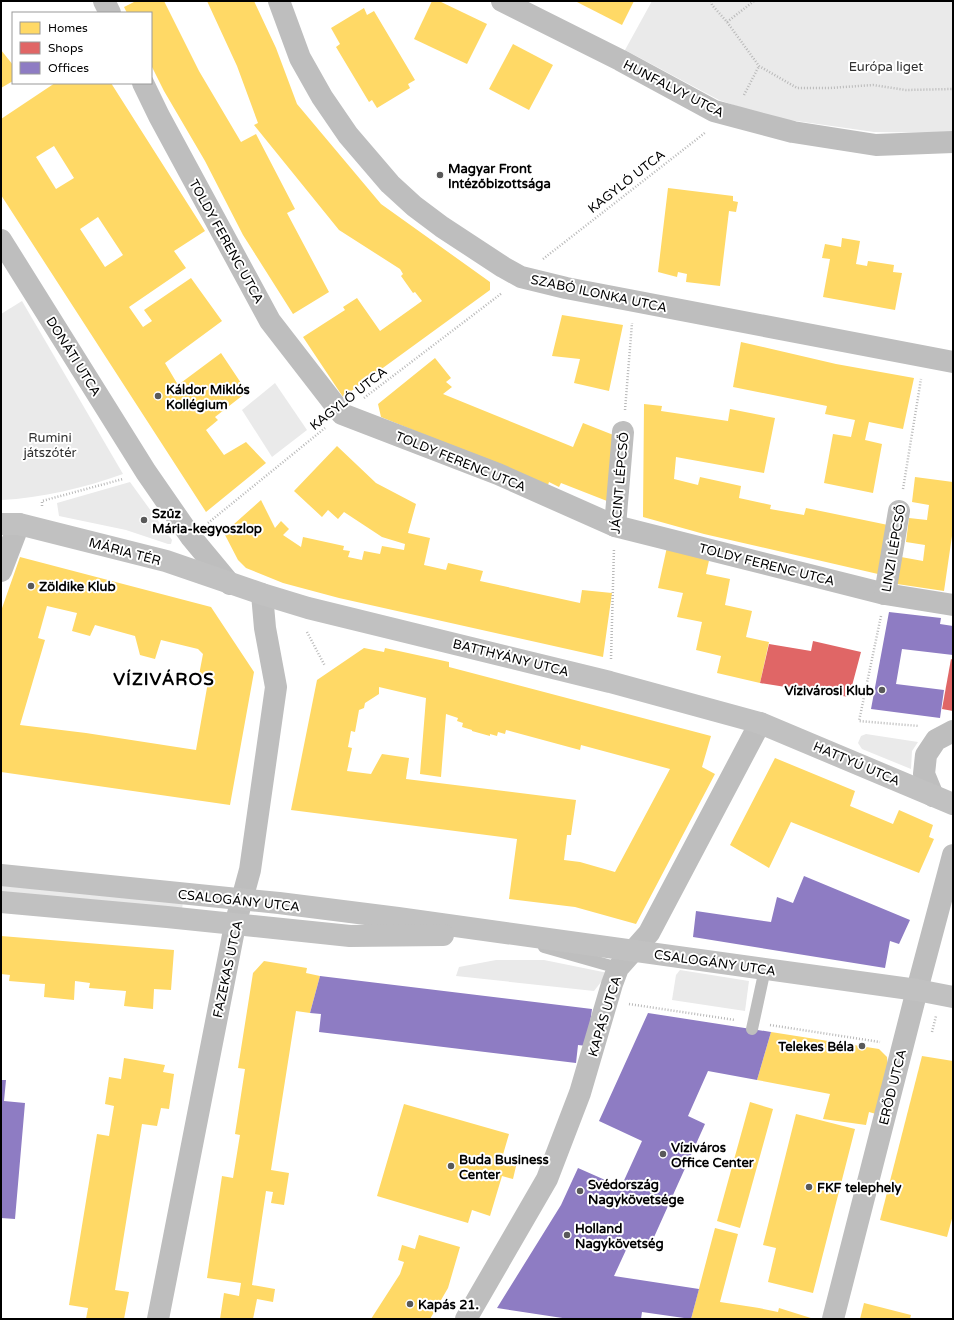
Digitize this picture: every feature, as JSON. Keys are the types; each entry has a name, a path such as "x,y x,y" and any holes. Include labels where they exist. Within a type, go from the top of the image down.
{"street":[{"path":"104,1 110,12"},
{"name":"SZABÓ ILONKA UTCA","path":"279,1 300,58 322,97 348,135 367,158 390,184 414,206 442,227 521,277 634,302 953,362"},
{"name":"HUNFALVY UTCA","path":"502,1 620,60 714,111 793,132 876,145 953,142"},
{"name":"TOLDY FERENC UTCA","path":"143,84 159,116 270,321 342,414 498,474 615,526 885,594 953,605"},
{"name":"DONÁTI UTCA","path":"1,240 146,472 190,537 230,584"},
{"name":"JÁCINT LÉPCSŐ","path":"615,526 623,432"},
{"name":"LINZI LÉPCSŐ","path":"885,594 899,511"},
{"path":"1,571 10,524"},
{"name":"MÁRIA TÉR","path":"10,524 94,542 166,561 262,594"},
{"name":"BATTHYÁNY UTCA","path":"262,594 308,608 610,682 760,723"},
{"name":"FAZEKAS UTCA","path":"158,1319 235,925 250,870 276,687 262,594"},
{"name":"HATTYÚ UTCA","path":"760,723 953,804"},
{"name":"KAPÁS UTCA","path":"466,1319 547,1179 580,1093 618,968 649,933 760,723"},
{"path":"933,796 924,774 926,755 936,740 953,731"},
{"name":"ERŐD UTCA","path":"833,1319 953,855"},
{"name":"CSALOGÁNY UTCA","path":"1,875 279,903 477,928 917,990 953,997"},
{"name":"CSALOGÁNY UTCA","path":"1,902 350,936 443,935 477,928"}],"lane":[{"name":"CSALOGÁNY UTCA","path":"477,928 618,968"},
{"path":"752,1029 765,969"}],"path":[{"path":"711,1 712,5 727,22 759,66 796,88 830,88 873,85 906,90 953,89"},
{"path":"727,22 754,1"},
{"name":"KAGYLÓ UTCA","path":"538,263 727,115 740,102 759,66"},
{"name":"KAGYLÓ UTCA","path":"209,521 342,414 502,293"},
{"name":"JÁCINT LÉPCSŐ","path":"623,432 634,302"},
{"name":"LINZI LÉPCSŐ","path":"899,511 922,375"},
{"path":"42,509 42,501 124,479"},
{"name":"JÁCINT LÉPCSŐ","path":"611,664 615,526"},
{"name":"LINZI LÉPCSŐ","path":"885,594 859,720 922,727"},
{"path":"304,626 325,666"}],"green space":[{"name":"Európa liget","path":"652,1 953,1 953,133 874,132 768,117 719,100 625,50"},
{"name":"Rumini játszótér","path":"22,301 123,474 63,492 1,500 1,314"},
{"path":"275,383 307,430 272,457 242,410"},
{"path":"130,482 172,540 171,544 126,530 59,516 57,503"},
{"path":"866,734 918,742 912,751 911,769 862,749 858,743 861,736"},
{"path":"1,884 183,902 182,909 1,892"},
{"path":"496,960 544,960 608,973 594,991 456,976 459,967"},
{"path":"680,970 749,981 745,1011 672,1000 676,975"}],"building: Homes":[{"path":"136,1 164,1 199,71 241,142 256,134 295,209 287,213 329,292 293,314 243,235 205,161 164,91 152,67 152,12 126,12 124,7"},
{"path":"207,1 254,1 276,48 297,104 381,204 490,282 490,290 343,397 303,337 345,310 343,307 357,298 380,331 422,301 415,292 413,293 401,276 403,274 400,269 339,230 254,125 258,123 237,66"},
{"path":"432,1 439,1 487,24 467,64 414,39"},
{"path":"575,1 634,1 622,25"},
{"path":"364,8 367,15 374,11 415,80 408,84 410,88 377,108 372,100 369,102 336,47 340,44 331,28"},
{"path":"513,44 553,65 529,110 489,89"},
{"path":"1,50 12,64 12,82 1,88"},
{"path":"54,84 112,84 205,231 174,251 186,268 129,307 143,327 152,321 144,310 191,278 222,321 165,363 178,385 221,353 247,392 215,417 218,420 206,430 224,455 246,442 266,463 206,512 1,195 1,119","holes":["54,146 74,178 56,189 36,157","98,217 123,255 105,267 80,229"]},
{"path":"668,188 733,196 733,201 738,202 736,212 729,211 720,286 686,282 687,274 678,272 677,277 658,272"},
{"path":"842,238 860,241 856,264 867,266 868,261 894,265 893,272 902,273 895,310 823,297 830,259 822,258 825,244 841,247"},
{"path":"562,315 623,325 609,391 574,383 580,359 552,356"},
{"path":"741,342 836,364 914,378 903,429 869,422 865,440 882,444 873,493 824,483 833,434 851,437 855,420 825,414 827,406 733,387"},
{"path":"435,358 451,378 446,382 452,387 443,394 573,447 583,423 621,438 607,501 561,483 559,487 549,482 548,485 381,417 378,404"},
{"path":"644,404 662,406 661,411 728,421 730,409 775,418 764,473 676,457 674,479 698,485 700,477 741,486 739,498 771,505 770,509 804,515 806,508 888,525 878,574 704,534 643,517"},
{"path":"337,446 376,483 416,504 408,533 430,538 424,565 446,570 448,563 483,571 480,581 580,603 582,590 612,593 603,657 339,598 283,583 246,568 238,560 224,533 261,500 275,528 281,521 289,529 283,535 301,547 303,537 344,546 343,550 350,551 348,557 362,560 364,551 380,554 382,546 404,550 405,544 382,537 344,512 338,519 328,510 322,517 294,491"},
{"path":"915,477 953,482 953,529 944,591 897,584 901,557 923,561 925,545 906,542 909,518 927,520 929,505 912,502"},
{"path":"667,547 710,556 706,574 730,579 725,605 752,611 746,637 769,642 760,683 717,673 721,656 696,650 702,622 677,617 683,593 658,588"},
{"path":"20,557 211,607 254,672 230,805 1,772 1,611","holes":["47,606 77,613 72,631 90,636 95,625 135,636 140,655 155,659 161,640 198,649 203,654 199,675 208,682 196,750 86,733 20,725 45,640 38,638"]},
{"path":"364,648 384,652 385,648 449,662 449,667 711,736 702,767 715,774 636,924 575,907 509,899 517,839 291,810 317,680","holes":["379,687 426,698 420,774 441,777 446,714 458,718 457,721 463,723 462,727 490,736 490,734 497,736 498,732 505,734 506,730 580,750 581,745 670,769 615,872 580,862 564,860 567,835 571,835 576,800 406,779 409,758 382,754 371,774 347,771 352,748 348,747 351,731 355,732 359,710 364,708 365,703 379,694"]},
{"path":"775,758 855,791 850,806 893,824 899,810 933,825 929,837 934,839 919,873 791,822 769,868 730,845"},
{"path":"1,936 174,950 171,990 154,989 153,1009 124,1006 126,991 89,988 90,983 75,981 74,1000 44,997 45,984 9,981 10,975 1,974"},
{"path":"264,961 307,968 306,973 320,976 310,1013 296,1011 271,1170 289,1173 284,1205 271,1203 273,1192 266,1191 252,1285 275,1289 273,1302 257,1299 253,1319 220,1319 224,1293 239,1296 241,1283 207,1278 222,1176 233,1178 240,1135 235,1134 245,1069 238,1068 253,973"},
{"path":"771,1032 879,1049 887,1057 888,1067 876,1114 869,1112 866,1125 823,1119 830,1094 757,1080"},
{"path":"922,1056 953,1061 953,1215 947,1237 880,1220"},
{"path":"124,1058 165,1065 163,1072 174,1074 169,1109 161,1108 157,1126 142,1124 115,1290 129,1292 124,1319 86,1319 88,1308 69,1305 97,1134 109,1136 114,1106 105,1104 109,1077 121,1079"},
{"path":"750,1102 773,1109 740,1228 717,1221"},
{"name":"Buda Business Center","path":"404,1104 509,1134 502,1158 517,1162 513,1179 502,1176 490,1216 472,1210 468,1223 377,1196"},
{"name":"FKF telephely","path":"796,1114 855,1129 813,1293 768,1282 776,1248 763,1245"},
{"path":"715,1228 738,1234 720,1302 778,1312 779,1308 814,1319 691,1319"},
{"path":"419,1235 460,1247 448,1288 430,1319 371,1319 400,1274 404,1262 398,1260 402,1245 415,1249"},
{"path":"864,1303 911,1315 910,1319 860,1319"}],"building: Shops":[{"path":"813,641 861,652 849,697 760,683 769,644 811,651"},
{"path":"951,659 953,660 953,711 942,709"}],"building: Offices":[{"path":"889,612 941,618 940,624 953,626 953,655 902,649 896,684 944,690 940,718 871,709"},
{"path":"804,876 910,920 899,944 890,941 885,968 693,937 696,911 771,922 777,897 793,903"},
{"path":"320,976 592,1009 587,1046 578,1045 576,1063 319,1032 321,1014 310,1013"},
{"name":"Víziváros Office Center","path":"648,1013 771,1032 757,1080 708,1071 688,1116 705,1124 650,1246 632,1237 614,1276 699,1289 691,1319 642,1312 641,1319 569,1319 497,1308 561,1205 578,1168 621,1187 642,1141 599,1121"},
{"path":"1,1080 6,1080 4,1101 25,1103 15,1219 1,1218"}],"place":[{"name":"Magyar Front Intézőbizottsága","path":"440,175"},
{"name":"Káldor Miklós Kollégium","path":"158,396"},
{"name":"Szűz Mária-kegyoszlop","path":"144,520"},
{"name":"Zöldike Klub","path":"31,586"},
{"name":"Vízivárosi Klub","path":"882,690"},
{"name":"Telekes Béla","path":"862,1046"},
{"name":"Víziváros Office Center","path":"663,1154"},
{"name":"Buda Business Center","path":"451,1166"},
{"name":"FKF telephely","path":"809,1187"},
{"name":"Svédország Nagykövetsége","path":"580,1191"},
{"name":"Holland Nagykövetség","path":"567,1235"},
{"name":"Kapás 21.","path":"410,1304"}],"district":[{"name":"VÍZIVÁROS","path":"164,679"}]}
